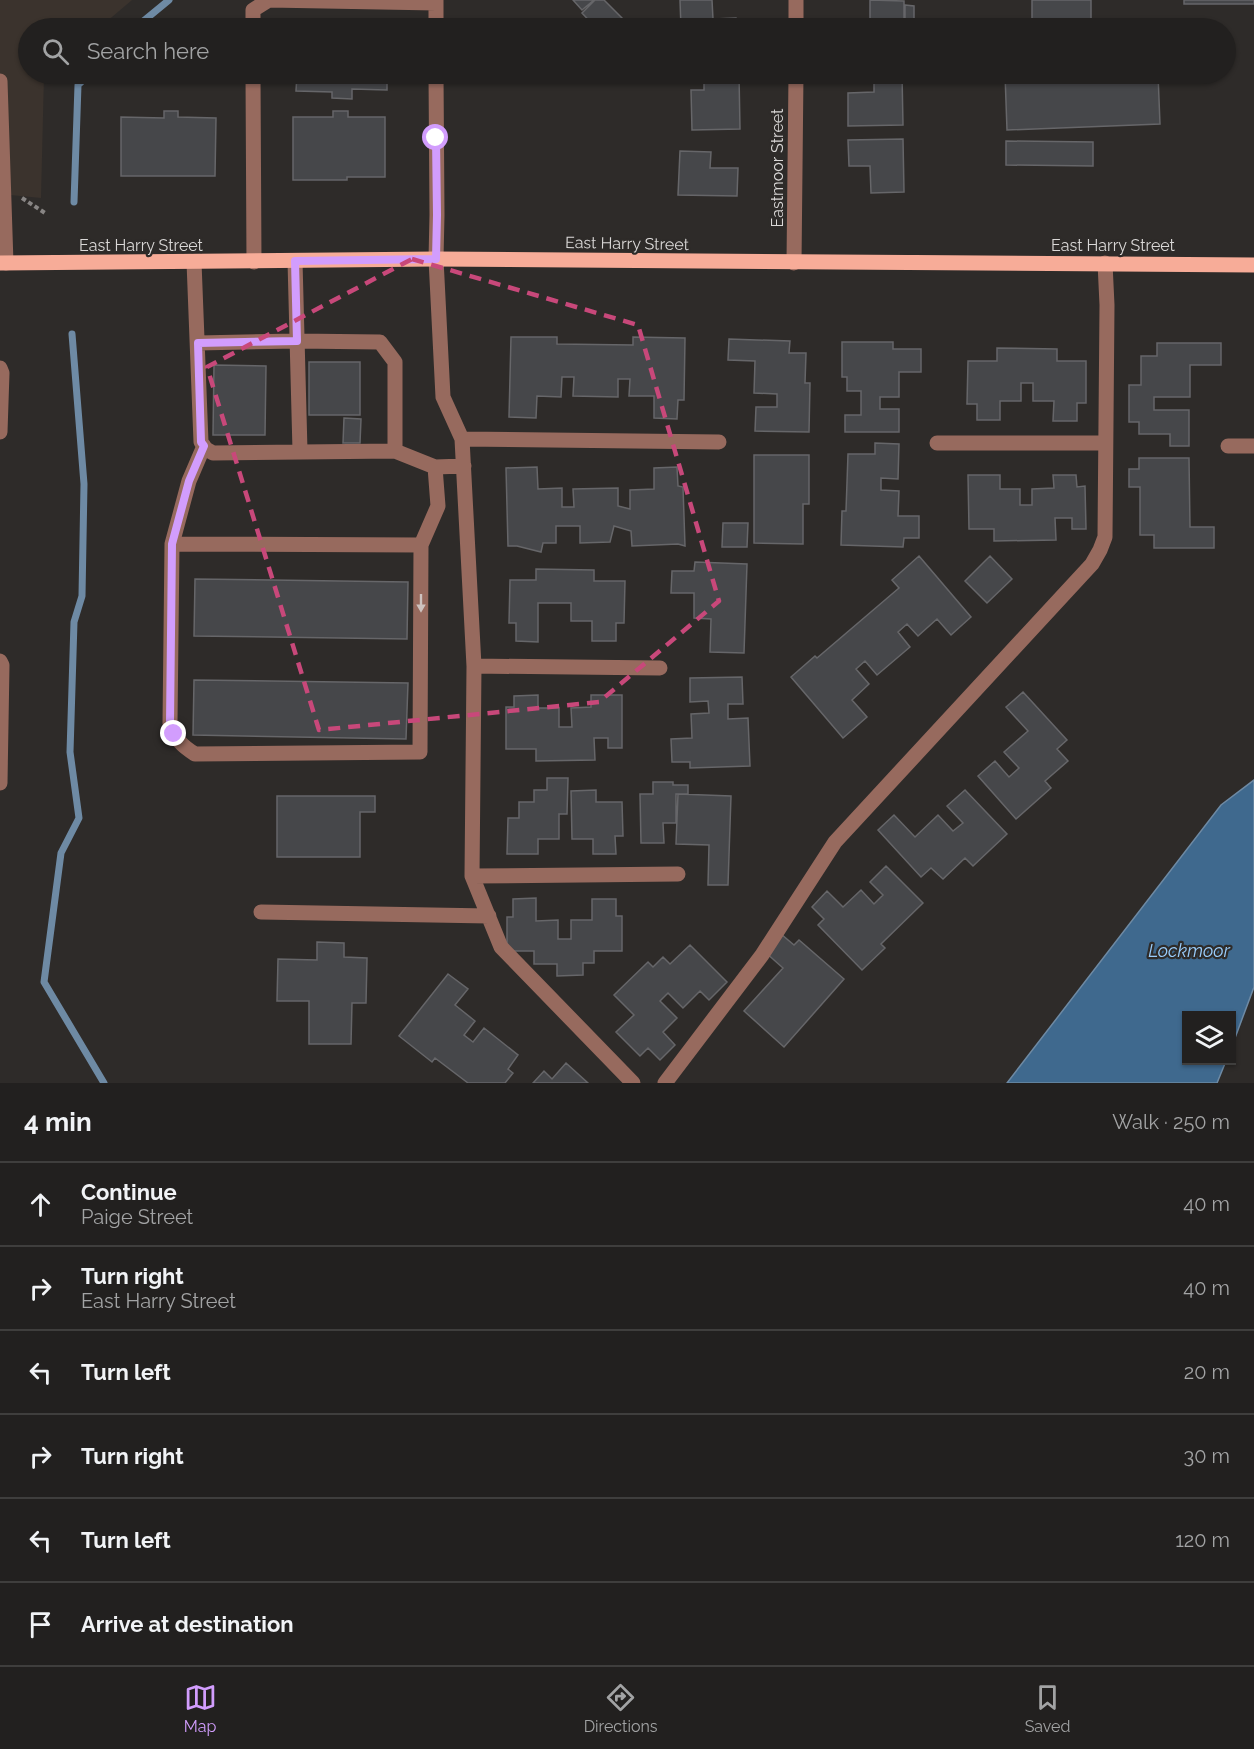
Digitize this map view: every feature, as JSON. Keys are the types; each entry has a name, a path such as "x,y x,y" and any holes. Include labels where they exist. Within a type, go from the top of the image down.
{"main road":[{"name":"East Harry Street","path":"3,263 436,259 1254,265"}],"street":[{"path":"253,18 253,10 269,0 436,2 436,18"},
{"path":"796,0 796,18"},
{"path":"0,81 3,263"},
{"path":"254,84 254,262"},
{"path":"436,84 436,259 443,397 462,439 474,666 472,876 501,947 633,1083"},
{"name":"Eastmoor Street","path":"794,263 796,84"},
{"path":"295,261 300,451"},
{"path":"194,262 201,442 213,453 395,451 435,467 464,466"},
{"path":"665,1083 762,955 835,842 1092,564 1100,550 1105,537 1107,305 1105,263"},
{"path":"198,343 380,342 395,362 395,451"},
{"path":"0,368 0,432"},
{"path":"462,439 719,442"},
{"path":"937,443 1105,443"},
{"path":"204,446 189,481 172,544 170,723 182,746 195,754 420,752 421,545 438,506 435,467"},
{"path":"1228,446 1254,446"},
{"path":"172,544 421,545"},
{"path":"0,661 2,664 0,783"},
{"path":"474,666 660,668"},
{"path":"472,876 678,874"},
{"path":"261,912 489,916"}],"highlighted area":[{"path":"412,259 638,325 719,601 599,702 319,730 207,367"}],"shaded area":[{"path":"0,0 132,0 111,18 18,18 18,84 44,84 41,198 0,194"}],"water":[{"name":"Lockmoor","path":"1254,780 1254,987 1236,1035 1236,1011 1182,1011 1182,1065 1224,1065 1217,1083 1007,1083 1221,805"}],"building":[{"path":"573,0 594,0 582,10"},
{"path":"595,0 604,0 622,18 587,18 582,13"},
{"path":"680,0 712,0 713,18 681,18"},
{"path":"870,0 904,1 904,18 870,18"},
{"path":"1032,0 1091,0 1091,18 1032,18"},
{"path":"1184,0 1254,0 1254,4 1184,4"},
{"path":"905,5 914,6 914,18 905,18"},
{"path":"296,84 387,84 387,90 352,89 352,99 332,98 332,92 296,91"},
{"path":"704,84 739,84 740,129 692,130 691,90 704,90"},
{"path":"874,84 902,84 903,125 848,126 848,93 874,92"},
{"path":"1005,84 1158,84 1160,124 1007,130"},
{"path":"164,111 178,111 178,117 216,118 215,176 121,176 121,117 164,118"},
{"path":"333,111 348,111 348,117 385,117 385,177 293,180 293,117 333,117"},
{"path":"903,139 904,192 871,193 870,166 849,166 848,140"},
{"path":"1006,141 1093,142 1093,166 1006,165"},
{"path":"680,151 711,152 710,168 738,168 737,196 678,195"},
{"path":"511,337 557,337 557,344 633,345 633,337 685,338 684,400 678,400 677,419 654,418 654,396 629,396 630,379 618,379 618,397 573,396 574,377 562,377 561,397 537,396 536,418 509,417"},
{"path":"729,339 790,341 789,353 806,353 805,383 810,383 809,432 755,431 756,407 777,407 777,394 754,393 755,361 728,360"},
{"path":"842,342 893,342 893,349 921,349 921,372 899,372 899,397 880,397 880,409 899,409 899,432 845,432 845,415 861,415 861,391 847,391 847,377 842,377"},
{"path":"1157,343 1221,343 1221,365 1190,365 1190,397 1154,397 1154,410 1189,410 1189,446 1170,446 1170,434 1139,434 1139,422 1129,422 1129,385 1141,385 1141,356 1157,356"},
{"path":"997,348 1057,349 1057,361 1086,361 1086,403 1077,403 1077,421 1053,421 1054,401 1033,401 1033,383 1021,383 1021,401 1000,401 1000,420 977,420 977,404 967,404 968,361 997,361"},
{"path":"309,362 360,362 360,415 309,415"},
{"path":"214,365 266,366 265,435 213,435"},
{"path":"344,418 361,419 360,443 343,443"},
{"path":"875,443 899,444 898,479 881,478 881,490 899,491 898,516 919,516 919,538 904,538 903,547 841,545 842,511 846,511 848,454 875,454"},
{"path":"754,455 809,455 809,504 803,504 803,544 754,543"},
{"path":"1139,458 1189,458 1190,527 1214,527 1214,548 1154,548 1154,535 1140,535 1140,487 1129,487 1129,469 1139,469"},
{"path":"537,467 538,489 562,488 562,507 574,507 573,489 618,488 618,506 630,509 630,490 654,489 654,468 677,467 678,486 683,487 685,546 678,544 632,546 631,531 614,526 610,542 580,543 580,526 556,526 556,543 543,543 541,552 508,546 506,468"},
{"path":"968,475 1000,475 1000,489 1020,489 1020,505 1032,505 1032,489 1054,488 1053,475 1076,475 1077,487 1085,486 1086,529 1072,529 1072,518 1055,518 1056,540 994,541 994,529 969,529"},
{"path":"723,523 748,523 747,547 722,547"},
{"path":"919,556 971,617 951,635 937,619 918,636 907,624 898,632 910,647 877,675 865,661 856,669 869,684 852,700 867,717 843,738 791,677 815,656 817,658 899,588 892,580"},
{"path":"990,556 1012,579 987,603 965,581"},
{"path":"695,562 747,564 744,653 710,652 711,619 694,618 694,593 671,593 672,571 694,571"},
{"path":"536,569 594,570 594,581 625,581 624,623 616,623 616,641 592,641 592,621 571,621 571,603 538,603 538,642 516,641 516,623 509,623 510,580 536,580"},
{"path":"195,579 408,582 407,639 194,636"},
{"path":"742,677 743,704 728,704 728,719 748,718 750,766 690,768 690,762 672,762 671,739 692,738 691,714 709,713 708,701 690,702 690,678"},
{"path":"194,680 408,683 406,739 193,735"},
{"path":"1023,692 1067,740 1057,749 1068,761 1045,781 1051,788 1016,819 978,776 995,761 1009,777 1019,768 1004,752 1028,731 1006,707"},
{"path":"538,695 538,708 559,708 559,727 572,727 571,708 591,707 591,695 622,695 622,748 608,748 608,738 594,738 595,760 536,761 536,749 506,749 506,707 514,707 514,696"},
{"path":"547,778 568,778 567,814 559,814 559,839 538,839 538,854 507,854 508,818 519,818 519,802 534,802 534,790 547,790"},
{"path":"653,782 688,785 688,794 676,794 676,823 663,823 664,843 641,843 640,794 653,794"},
{"path":"596,790 596,802 622,802 623,836 615,836 616,854 593,854 593,839 572,839 571,791"},
{"path":"965,790 1007,834 973,866 965,858 943,879 931,868 921,877 878,830 894,815 915,837 938,815 953,831 963,823 947,806"},
{"path":"678,794 731,796 728,885 708,885 709,845 676,844"},
{"path":"277,796 375,796 375,812 360,812 360,857 277,857"},
{"path":"886,866 923,903 881,944 885,948 862,970 818,925 824,919 812,907 827,891 843,907 861,890 874,904 883,895 870,882"},
{"path":"536,898 536,921 558,920 558,939 571,939 571,920 592,920 592,899 616,899 616,916 622,916 622,951 594,951 594,963 583,963 583,975 557,976 557,964 534,964 534,951 507,951 507,917 513,917 513,899"},
{"path":"781,934 794,945 799,940 844,979 784,1047 744,1011 783,968 765,952"},
{"path":"317,942 344,943 344,957 367,958 366,1003 352,1003 351,1044 309,1044 309,1001 277,1001 278,959 317,960"},
{"path":"690,945 727,982 709,1000 700,991 683,1008 668,993 660,1001 677,1018 663,1032 675,1045 660,1060 648,1048 640,1056 616,1032 634,1015 614,995 648,962 653,967 663,957 670,964"},
{"path":"448,974 468,989 455,1005 475,1021 464,1035 473,1042 484,1028 518,1055 508,1069 513,1073 505,1083 468,1083 435,1058 432,1062 399,1036"},
{"path":"566,1063 588,1083 533,1083 544,1071 552,1079"}],"waterway":[{"path":"147,18 169,0"},
{"path":"74,202 79,84"},
{"path":"72,334 84,484 82,596 74,622 70,752 79,818 61,853 44,982 104,1083"}],"route":[{"path":"174,734 170,723 172,544 189,481 204,446 201,442 198,343 297,341 295,261 436,259 436,138"}]}
